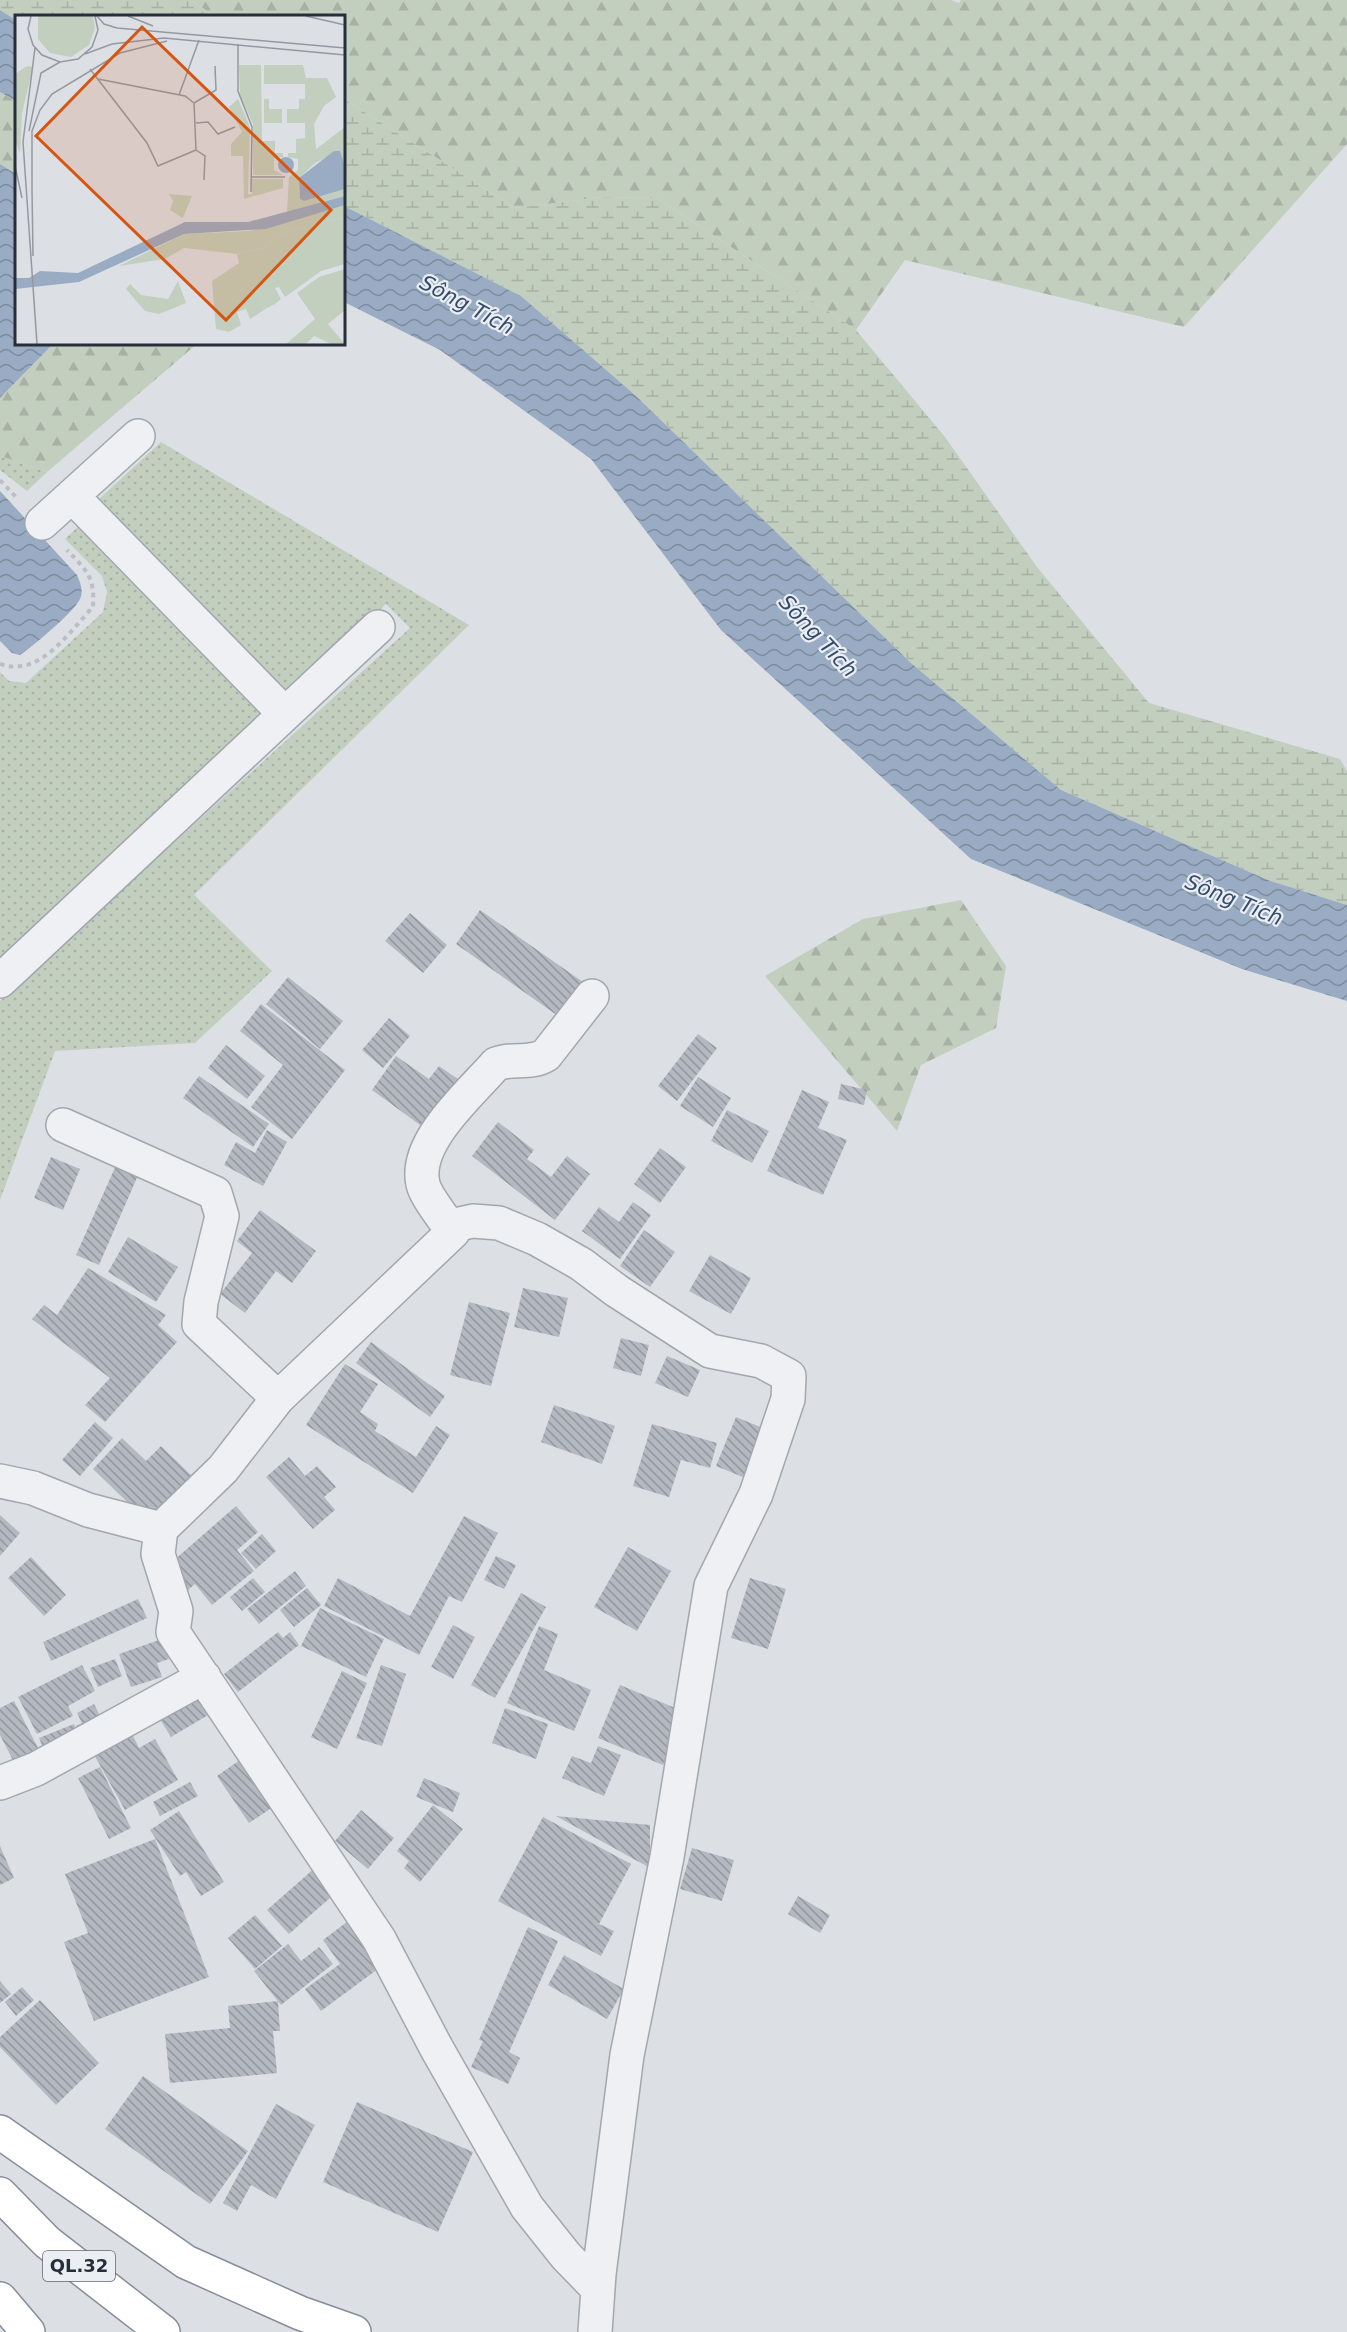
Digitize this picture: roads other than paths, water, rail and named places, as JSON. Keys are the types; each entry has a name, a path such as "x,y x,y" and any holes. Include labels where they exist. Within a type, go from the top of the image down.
{"highway":[{"path":"0,2132 186,2262 300,2313 354,2332"},
{"name":"QL.32","path":"0,2194 47,2242 163,2332"},
{"path":"0,2299 28,2332"}],"street":[{"path":"42,523 138,436"},
{"path":"72,496 285,714"},
{"path":"0,981 378,627"},
{"path":"453,1232 423,1185 424,1159 434,1136 496,1064 505,1060 537,1061 546,1055 592,996"},
{"path":"63,1125 215,1193 222,1216 201,1302 199,1324 278,1398"},
{"path":"453,1232 450,1226 473,1221 499,1223 581,1263 617,1291 710,1352 761,1361 789,1376 789,1399 756,1494 711,1586 675,1813 627,2055 598,2289 595,2332"},
{"path":"453,1232 278,1398 223,1469 161,1529 158,1554 176,1611 173,1632 379,1939 437,2049 527,2207 566,2256 598,2289"},
{"path":"0,1481 33,1488 88,1510 161,1529"},
{"path":"0,1784 36,1769 204,1677"}],"water":[{"path":"0,10 15,19 15,100 0,92"},
{"path":"0,164 15,173 15,345 52,345 0,398"},
{"name":"Sông Tích","path":"345,207 521,296 635,395 911,663 1061,790 1268,880 1347,905 1347,1001 1242,969 971,859 721,630 591,459 440,350 345,302"},
{"path":"0,491 77,575 82,590 80,599 70,612 20,655 12,653 0,641"}]}
